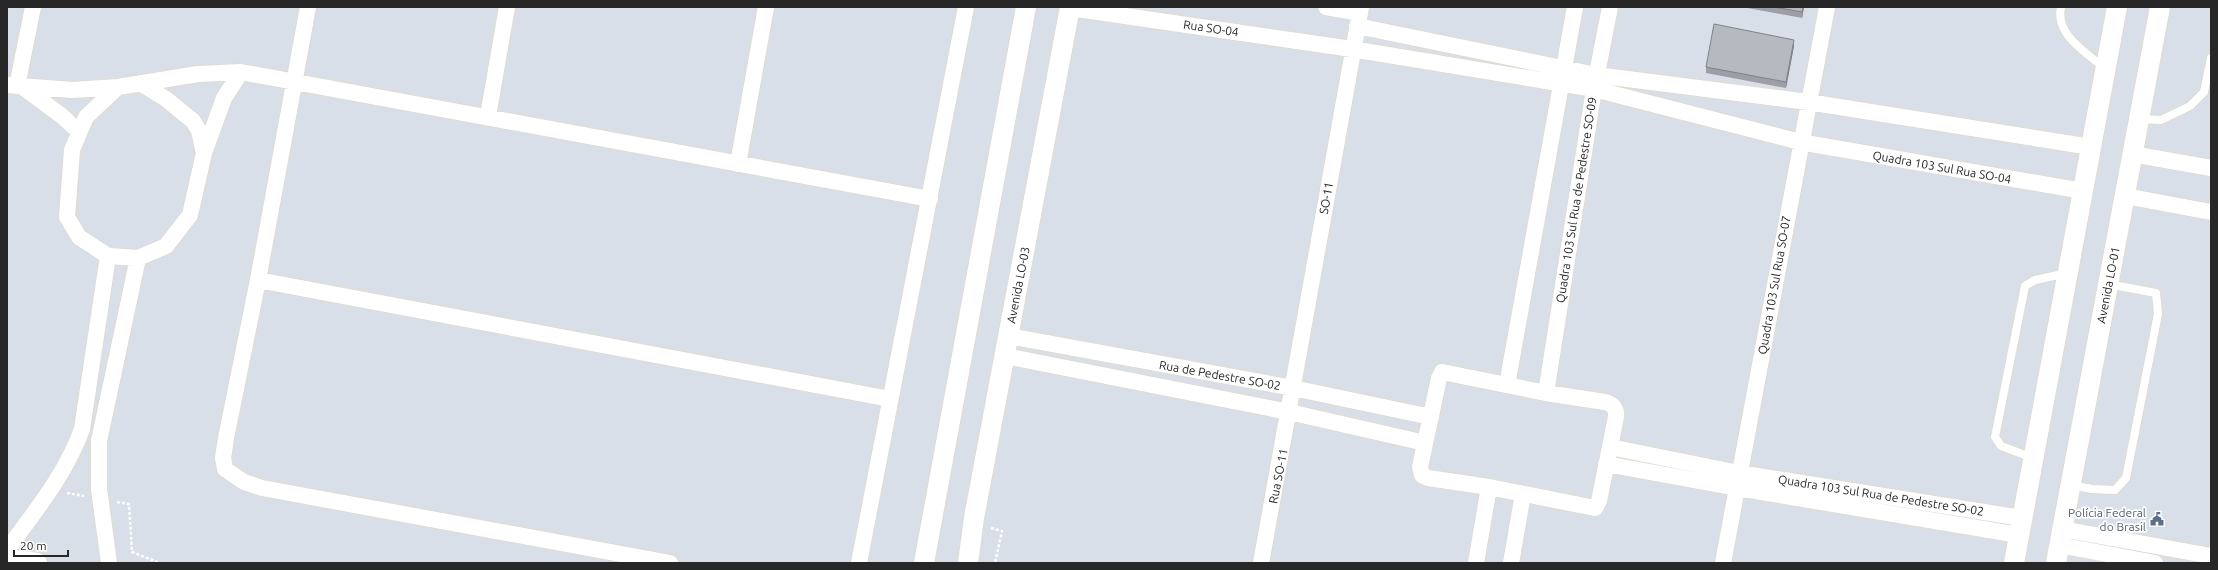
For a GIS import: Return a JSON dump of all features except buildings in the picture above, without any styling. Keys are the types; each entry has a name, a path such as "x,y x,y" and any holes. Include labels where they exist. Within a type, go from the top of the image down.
{"street":[{"path":"16,86 33,7"},
{"path":"308,7 292,82 258,280 223,458 226,469 238,478 262,488 670,563"},
{"path":"488,116 507,7"},
{"path":"738,164 766,7"},
{"path":"859,563 966,7"},
{"path":"924,563 1026,7"},
{"name":"Rua SO-04","path":"1070,7 1352,49 1563,77"},
{"name":"Avenida LO-03","path":"968,563 974,518 1070,7"},
{"path":"1326,7 1359,15 1563,77 1595,82 1808,102 2091,147"},
{"path":"1507,385 1575,7"},
{"name":"Quadra 103 Sul Rua de Pedestre SO-09","path":"1546,393 1595,82 1610,7"},
{"name":"Quadra 103 Sul Rua SO-07","path":"1723,563 1800,142 1827,7"},
{"path":"2014,563 2117,7"},
{"name":"Avenida LO-01","path":"2059,546 2160,7"},
{"name":"SO-11","path":"1294,388 1359,15"},
{"path":"16,86 72,90 118,87 198,74 241,72 488,116 930,199"},
{"path":"118,87 86,117 79,132 72,150 66,217 79,237 108,256 138,258 166,246 190,215 204,153 224,98 241,72"},
{"name":"Quadra 103 Sul Rua SO-04","path":"1595,82 1800,142 2083,191"},
{"path":"140,83 166,99 193,121 199,131 204,153"},
{"path":"16,86 62,116 79,132"},
{"path":"2132,154 2211,168"},
{"path":"2125,196 2211,212"},
{"path":"7,550 60,477 73,454 82,429 108,256"},
{"path":"109,563 99,489 99,441 138,258"},
{"path":"258,280 890,400"},
{"name":"Rua de Pedestre SO-02","path":"1008,336 1294,388 1431,417"},
{"name":"Rua de Pedestre SO-02","path":"1005,356 1290,412 1425,442"},
{"path":"1442,372 1449,372 1546,393 1605,402 1612,406 1616,414 1599,501 1595,508 1489,487 1428,478 1422,475 1420,467 1442,372"},
{"name":"Rua SO-11","path":"1261,563 1294,388"},
{"path":"1610,446 1739,473"},
{"path":"1606,464 1737,488"},
{"name":"Quadra 103 Sul Rua de Pedestre SO-02","path":"1739,473 2020,526"},
{"path":"1476,563 1489,487"},
{"name":"Quadra 103 Sul Rua de Pedestre SO-02","path":"1737,488 2020,526"},
{"path":"1511,563 1523,494"},
{"path":"2059,546 2211,556"},
{"path":"2059,546 2155,563"},
{"path":"7,559 37,563"}],"lane":[{"path":"2061,7 2060,15 2065,34 2106,69"},
{"path":"2139,119 2161,120 2190,106 2204,92 2211,58"},
{"path":"2033,458 2000,446 1995,437 2026,286 2035,280 2068,273"},
{"path":"2070,485 2092,489 2115,490 2126,478 2158,314 2156,293 2108,284"}],"place":[{"name":"Polícia Federal do Brasil","path":"2157,519"}]}
